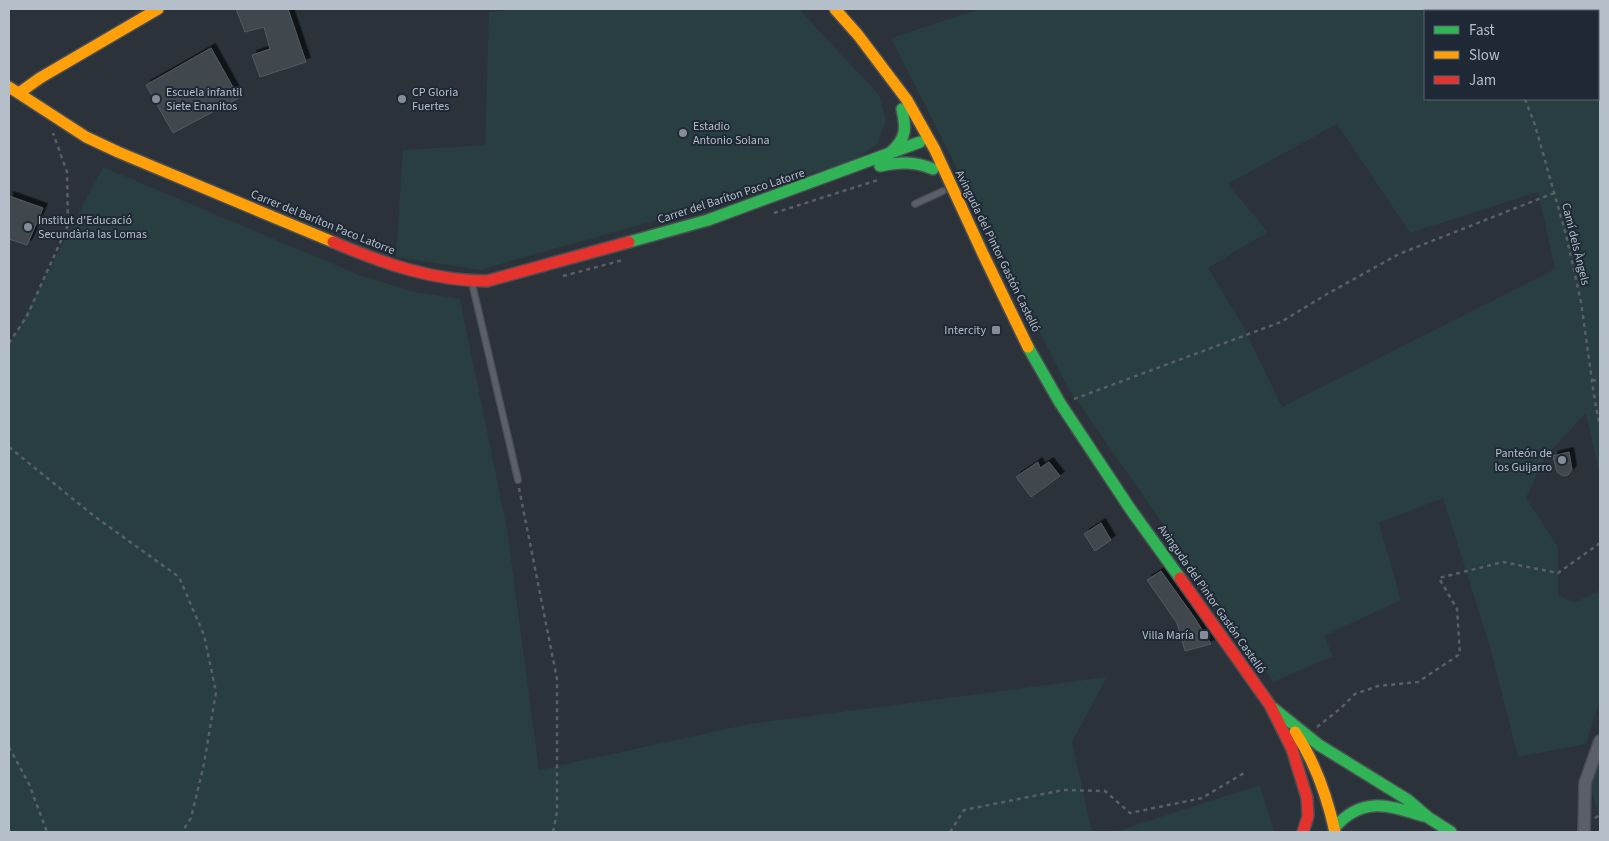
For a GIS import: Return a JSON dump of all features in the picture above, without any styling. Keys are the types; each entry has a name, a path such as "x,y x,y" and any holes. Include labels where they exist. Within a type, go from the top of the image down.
{"main road":[{"path":"12,89 33,82 158,9"},
{"path":"824,9 875,70 902,109 920,142 926,144 938,169"},
{"name":"Avinguda del Pintor Gastón Castelló","path":"835,9 897,85 935,150 943,191 974,260 1028,368 1071,432 1131,510"},
{"name":"Carrer del Baríton Paco Latorre","path":"12,89 86,137 378,261 422,273 472,281 495,279 706,221 817,182 920,142"},
{"path":"885,156 896,148 903,138 906,126 902,109"},
{"name":"Carrer del Baríton Paco Latorre","path":"817,182 901,161 919,163 938,169"},
{"name":"Avinguda del Pintor Gastón Castelló","path":"938,169 1011,314 1060,403 1131,510 1270,705 1292,749 1302,778 1307,798 1308,816 1303,832"},
{"name":"Avinguda del Pintor Gastón Castelló","path":"1270,705 1320,745 1408,800 1449,832"},
{"name":"Avinguda del Pintor Gastón Castelló","path":"1281,714 1306,749 1320,777 1335,830"},
{"name":"Avinguda del Pintor Gastón Castelló","path":"1335,830 1340,819 1349,812 1370,806 1385,806 1429,818"}],"street":[{"path":"1584,832 1584,783 1600,741"}],"lane":[{"path":"915,204 943,191"},
{"path":"472,281 518,480"}],"path":[{"name":"Camí dels Àngels","path":"1525,100 1535,125 1566,235 1581,302 1600,427"},
{"path":"9,343 26,316 68,225 67,172 51,127"},
{"path":"1060,403 1282,322 1327,294 1399,254 1554,193"},
{"path":"1592,380 1600,381"},
{"path":"9,447 94,516 179,578 204,635 216,692 204,764 191,818 182,832"},
{"path":"518,480 557,679 557,812 553,832"},
{"path":"1306,735 1341,708 1355,694 1378,686 1418,682 1460,654 1457,609 1439,578 1503,562 1558,573 1600,543"},
{"path":"9,747 29,784 47,832"},
{"path":"950,832 964,810 1063,790 1105,791 1130,813 1202,798 1244,773"}],"green space":[{"name":"Estadio Antonio Solana","path":"517,9 799,9 879,95 886,121 877,144 857,159 680,214 481,270 396,257 403,150 485,145 489,12"},
{"path":"980,9 1600,9 1600,477 1586,413 1545,457 1526,498 1558,547 1558,595 1574,603 1597,592 1600,588 1600,698 1586,744 1518,757 1491,650 1443,498 1379,523 1401,600 1324,636 1333,656 1273,682 1068,388 891,38","holes":["1337,124 1410,233 1538,192 1555,269 1282,407 1243,326 1208,268 1268,232 1228,184"]},
{"path":"103,167 359,275 414,292 460,299 507,529 539,770 749,724 1107,677 1072,742 1092,832 9,832 9,345"},
{"path":"1600,760 1600,821 1590,785"},
{"path":"1260,785 1274,832 1114,832"}],"building":[{"path":"236,9 288,9 306,62 260,77 252,55 270,49 264,27 245,32"},
{"path":"211,48 239,98 173,133 146,85"},
{"path":"9,196 43,208 27,245 9,239"},
{"name":"Panteón de los Guijarro","path":"1569,452 1572,470 1568,475 1563,476 1557,472 1553,456"},
{"path":"1038,462 1040,468 1049,462 1060,476 1031,497 1016,477"},
{"path":"1101,523 1111,540 1095,551 1084,534"},
{"path":"1161,571 1211,644 1185,651 1177,623 1147,580"}],"traffic: fast":[{"path":"891,152 903,137 904,122 902,109"},
{"path":"629,242 708,220 920,142"},
{"path":"880,166 906,163 933,169"},
{"path":"1028,347 1060,403 1131,510 1180,578"},
{"path":"1273,708 1319,745 1408,800 1429,818 1451,832"},
{"path":"1334,828 1344,818 1365,807 1386,807 1423,816"}],"traffic: slow":[{"path":"19,93 40,78 158,9"},
{"path":"835,9 858,35 907,100 935,150 1028,347"},
{"path":"9,87 86,137 333,242"},
{"path":"1295,732 1320,780 1335,832"}],"traffic: jam":[{"path":"333,242 389,264 427,274 447,278 487,281 629,242"},
{"path":"1180,578 1270,705 1292,749 1307,798 1308,816 1303,832"}],"place":[{"name":"Escuela infantil Siete Enanitos","path":"156,99"},
{"name":"CP Gloria Fuertes","path":"402,99"},
{"name":"Estadio Antonio Solana","path":"683,133"},
{"name":"Institut d'Educació Secundària las Lomas","path":"28,227"},
{"name":"Intercity","path":"996,330"},
{"name":"Panteón de los Guijarro","path":"1562,460"},
{"name":"Villa María","path":"1204,635"}]}
